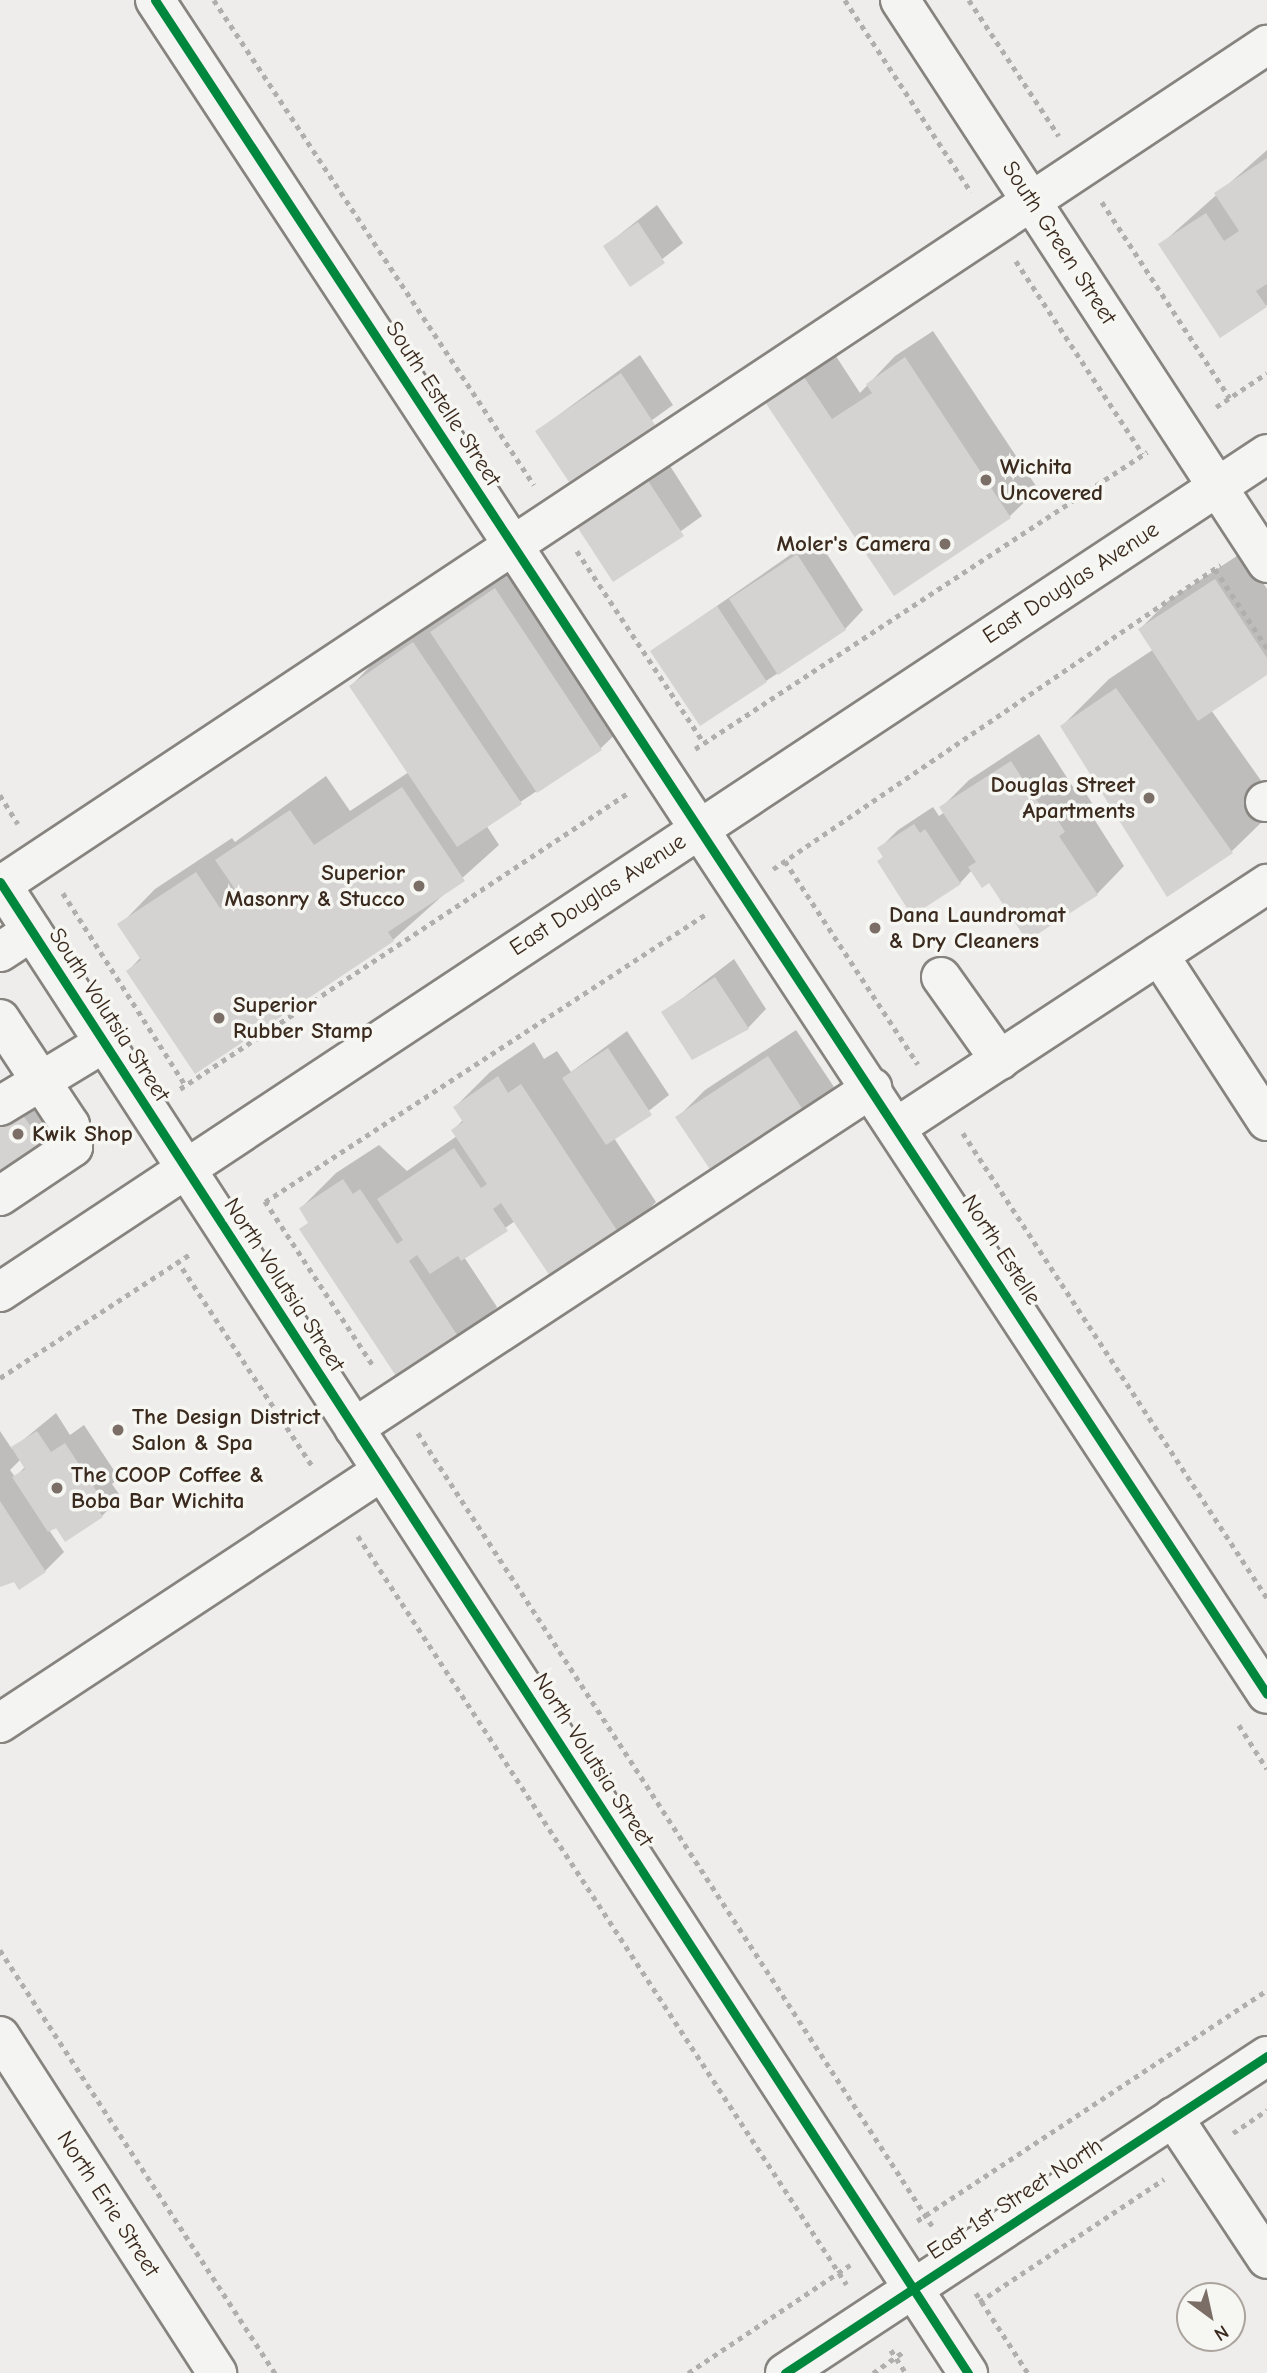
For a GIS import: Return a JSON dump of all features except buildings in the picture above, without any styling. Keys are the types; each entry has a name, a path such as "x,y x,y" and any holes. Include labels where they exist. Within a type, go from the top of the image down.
{"street":[{"name":"South Estelle Street","path":"155,0 702,827"},
{"name":"South Green Street","path":"900,0 1217,486 1250,560"},
{"path":"1,884 1267,45"},
{"name":"East Douglas Avenue","path":"0,1292 1267,454"},
{"name":"North Estelle","path":"702,827 1267,1694"},
{"name":"South Volutsia Street","path":"1,884 185,1169"},
{"path":"897,1127 1267,884"},
{"path":"0,952 32,932"},
{"path":"1159,955 1267,1121"},
{"path":"941,977 1000,1060"},
{"path":"0,1019 70,1125 73,1147 5,1186"},
{"path":"0,1106 104,1043"},
{"path":"354,1428 872,1088"},
{"name":"North Volutsia Street","path":"185,1169 968,2373"},
{"path":"0,1723 382,1471"},
{"name":"North Erie Street","path":"0,2036 217,2373"},
{"name":"East 1st Street North","path":"785,2373 1267,2056"},
{"path":"1173,2117 1267,2259"}],"path":[{"path":"214,0 704,743"},
{"path":"1216,407 1267,373"},
{"path":"690,753 1153,448"},
{"path":"770,871 1215,569 1250,560"},
{"path":"1215,569 1267,648"},
{"path":"178,1091 636,788"},
{"path":"0,795 186,1086"},
{"path":"785,861 1267,1598"},
{"path":"257,1208 715,908"},
{"path":"265,1201 1028,2373"},
{"path":"0,1378 177,1260 199,1250"},
{"path":"177,1260 906,2373"},
{"path":"0,1950 275,2373"},
{"path":"908,2228 1267,1990"},
{"path":"873,2373 1267,2110"},
{"path":"688,2373 861,2258"}],"cycle path":[{"path":"155,0 1267,1694"},
{"path":"0,882 968,2373"},
{"path":"785,2373 1267,2056"}],"place":[{"name":"Wichita Uncovered","path":"986,480"},
{"name":"Moler's Camera","path":"945,544"},
{"name":"Douglas Street Apartments","path":"1149,798"},
{"name":"Superior Masonry & Stucco","path":"419,886"},
{"name":"Dana Laundromat & Dry Cleaners","path":"875,928"},
{"name":"Superior Rubber Stamp","path":"219,1018"},
{"name":"Kwik Shop","path":"18,1134"},
{"name":"The Design District Salon & Spa","path":"118,1430"},
{"name":"The COOP Coffee & Boba Bar Wichita","path":"57,1488"}]}
